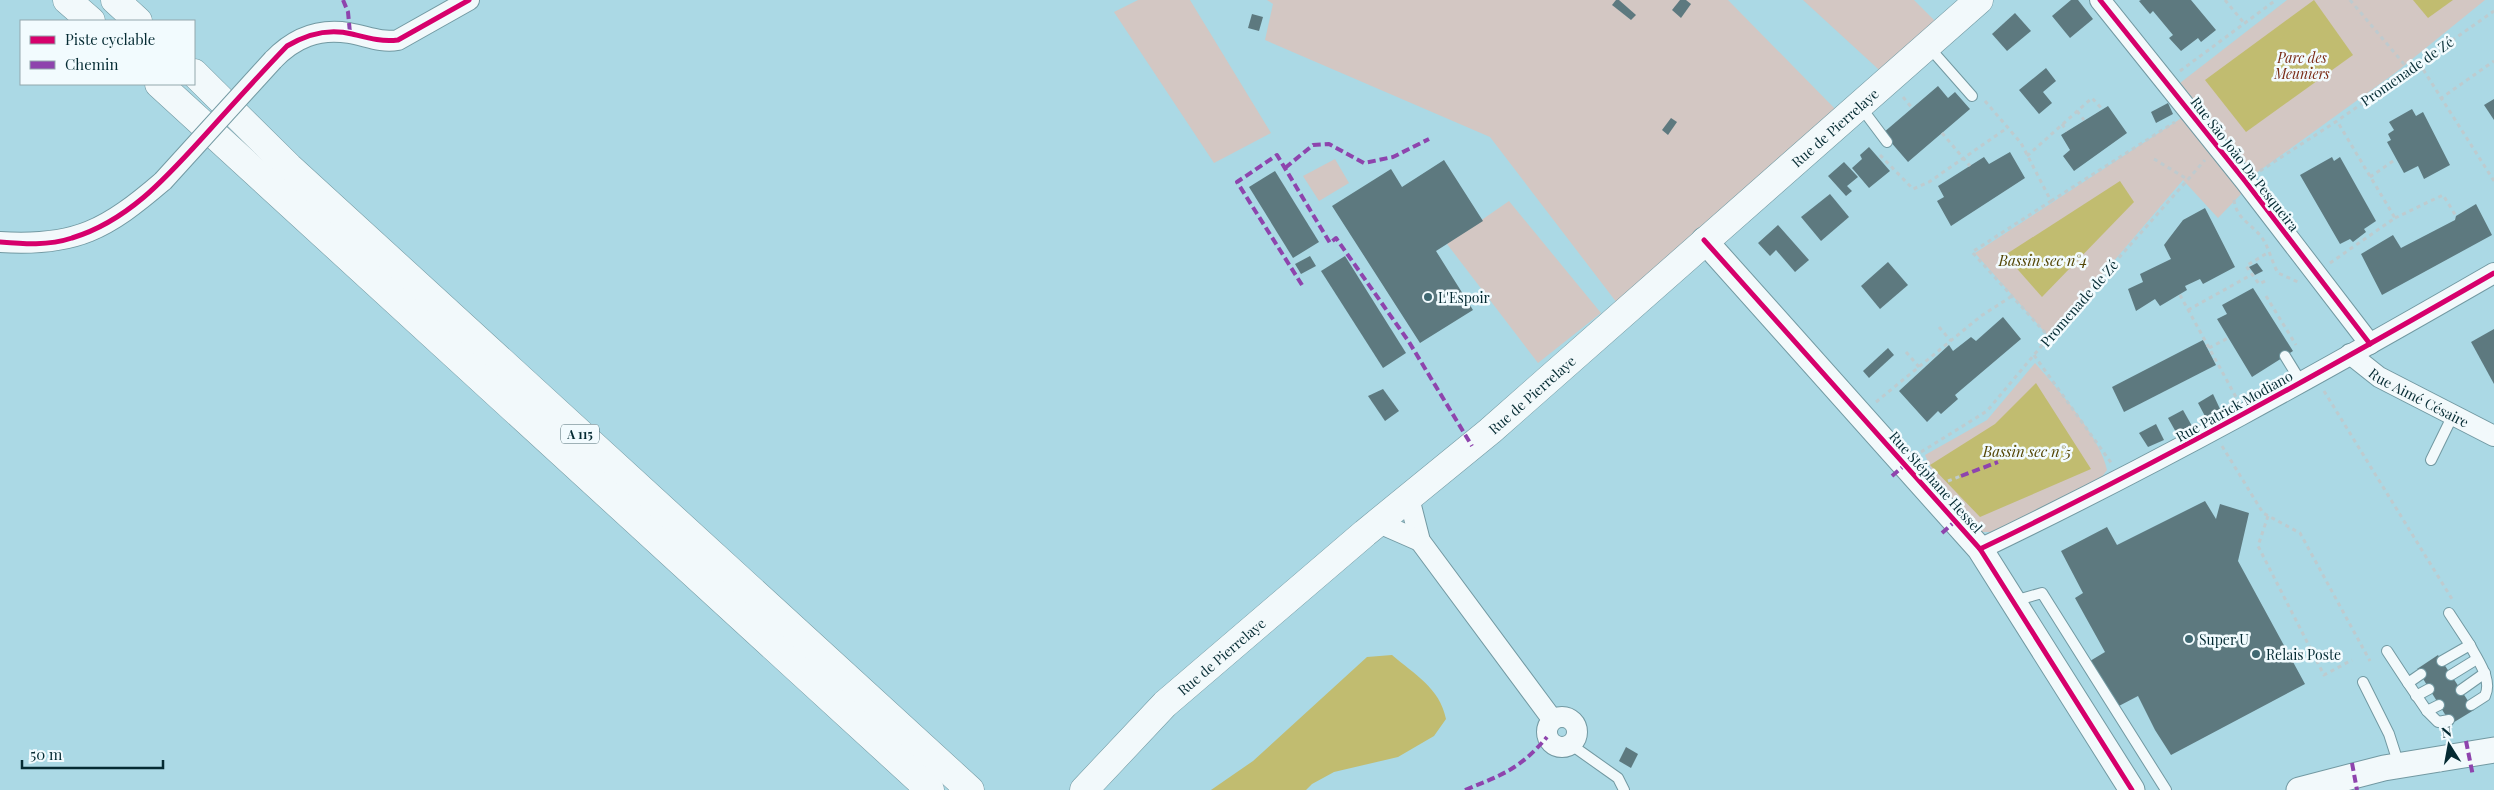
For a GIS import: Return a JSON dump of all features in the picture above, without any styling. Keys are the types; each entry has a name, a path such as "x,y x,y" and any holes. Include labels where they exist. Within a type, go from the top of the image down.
{"main road":[{"path":"67,0 90,20"},
{"path":"115,0 137,20"},
{"name":"Rue de Pierrelaye","path":"1084,790 1165,704 1378,523 1490,431 1704,240 1979,0"},
{"name":"A 115","path":"195,74 289,167 970,790"},
{"name":"A 115","path":"160,85 930,790"}],"street":[{"path":"0,242 33,244 71,238 93,230 129,210 163,181 273,60 287,46 301,37 318,33 350,33 385,42 398,40 469,0"},
{"name":"Rue São João Da Pesqueira","path":"2101,0 2190,112 2240,188 2309,278 2370,344"},
{"name":"Rue Stéphane Hessel","path":"1704,240 1980,549 2132,790"},
{"name":"Rue Patrick Modiano","path":"1980,549 2124,479 2370,344 2494,272"},
{"name":"Rue Aimé Césaire","path":"2350,354 2379,377 2494,436"},
{"path":"1409,498 1420,541 1552,719 1546,730 1547,737 1552,744 1560,747 1570,744"},
{"path":"1378,523 1420,541"},
{"path":"2299,790 2398,765 2494,750"}],"lane":[{"path":"1927,45 1972,96"},
{"path":"1859,105 1887,142"},
{"path":"2285,356 2307,378"},
{"path":"2431,460 2453,415"},
{"path":"2013,602 2042,593 2166,790"},
{"path":"2449,613 2470,645 2485,674 2487,692 2485,696 2471,705"},
{"path":"2442,661 2470,645"},
{"path":"2387,652 2427,711 2438,722 2449,720"},
{"path":"2451,675 2477,659"},
{"path":"2408,683 2421,674"},
{"path":"2461,690 2485,674"},
{"path":"2363,682 2390,734 2398,765"},
{"path":"2416,696 2430,689"},
{"path":"2427,711 2439,705"},
{"path":"1570,744 1618,778 1624,790"}],"path":[{"path":"2225,0 2244,24"},
{"path":"2166,82 2276,0"},
{"path":"2350,0 2409,70"},
{"path":"2440,99 2494,61"},
{"path":"2419,63 2440,99 2494,181"},
{"path":"1972,96 1981,94 2021,143 2052,201"},
{"path":"2027,156 2092,98 2102,109"},
{"path":"2077,111 2084,120"},
{"path":"2049,336 1972,252 2190,112"},
{"path":"2337,121 2395,218"},
{"path":"2062,124 2067,130"},
{"path":"1879,154 1914,189 1929,182 2007,128"},
{"path":"1942,133 1970,166"},
{"path":"2154,159 2187,179"},
{"path":"2370,176 2396,159"},
{"path":"2240,188 2235,207 2240,217 2260,235 2278,273 2309,278 2395,218 2443,195 2456,216"},
{"path":"2265,280 2259,284 2246,266 2269,252"},
{"path":"2188,310 2252,275"},
{"path":"2180,295 2239,403 2232,408 2237,417"},
{"path":"1860,415 1981,316 2012,296"},
{"path":"2266,296 2307,378 2453,600"},
{"path":"1939,327 1952,341"},
{"path":"2210,348 2228,338"},
{"path":"1906,352 1920,367"},
{"path":"2034,355 2124,479"},
{"path":"2219,440 2263,513 2300,533 2370,662"},
{"path":"1942,483 1961,476"},
{"path":"2268,516 2258,546 2324,674 2352,660"}],"green space":[{"path":"1138,0 1190,0 1271,133 1214,163 1114,12"},
{"path":"1267,0 1728,0 1844,118 1617,303 1490,137 1265,40 1273,4"},
{"path":"1803,0 1914,0 1942,28 1889,79"},
{"name":"Parc des Meuniers","path":"2287,0 2485,0 2395,73 2255,174 2180,83"},
{"path":"2183,117 2246,189 2218,218 2183,180 2049,337 1975,253"},
{"path":"1335,159 1349,183 1319,201 1303,176"},
{"path":"1509,201 1601,313 1538,363 1447,244"},
{"name":"Bassin sec n°5","path":"2035,363 2077,414 2096,443 2107,470 2098,482 1993,532 1977,532 1946,504 1925,455 1987,420"}],"water":[{"path":"2314,0 2353,55 2246,132 2205,80"},
{"path":"2413,0 2453,0 2428,18"},
{"name":"Bassin sec n°4","path":"2120,181 2134,202 2042,297 2005,255"},
{"name":"Bassin sec n°5","path":"2036,383 2091,469 1980,517 1930,465 1995,424"},
{"path":"1392,655 1425,682 1443,708 1446,719 1434,736 1398,757 1334,772 1312,784 1306,790 1211,790 1253,761 1367,657"}],"building":[{"path":"1616,0 1619,0 1636,15 1631,20 1612,5"},
{"path":"1680,0 1686,0 1691,4 1681,18 1672,10"},
{"path":"2071,0 2078,0 2093,19 2070,38 2052,16"},
{"path":"2191,0 2216,30 2201,42 2198,38 2181,51 2169,38 2173,35 2153,11 2150,14 2139,1"},
{"path":"2015,13 2031,31 2007,51 1992,34"},
{"path":"1252,14 1263,17 1259,31 1248,28"},
{"path":"2046,68 2056,81 2043,92 2052,103 2039,114 2019,90"},
{"path":"1938,86 1948,98 1955,92 1970,109 1908,162 1883,133"},
{"path":"2494,99 2494,120 2484,105"},
{"path":"2168,103 2173,114 2156,123 2151,112"},
{"path":"2108,106 2127,133 2074,171 2063,156 2070,150 2061,135"},
{"path":"2412,109 2416,116 2423,112 2450,165 2424,179 2418,166 2404,173 2387,142 2391,140 2388,134 2394,130 2389,122"},
{"path":"1671,118 1677,122 1668,135 1662,130"},
{"path":"1869,147 1890,171 1869,188 1852,168 1862,159 1860,155"},
{"path":"2010,152 2025,178 1951,226 1937,201 1944,197 1938,186 1984,157 1989,164"},
{"path":"2332,157 2334,161 2340,157 2376,221 2364,229 2366,232 2353,242 2350,239 2340,244 2300,175"},
{"path":"1444,160 1483,221 1436,251 1473,310 1420,343 1332,206 1391,169 1402,187"},
{"path":"1844,162 1858,177 1847,186 1852,191 1846,196 1828,176"},
{"path":"1275,171 1319,242 1293,258 1249,187"},
{"path":"1830,194 1849,217 1821,241 1801,217"},
{"path":"2476,204 2492,235 2382,295 2361,254 2393,235 2401,248 2455,220 2456,216"},
{"path":"2205,208 2235,267 2203,284 2200,279 2185,286 2187,290 2160,306 2155,299 2136,311 2128,289 2143,282 2140,274 2171,259 2164,245 2183,220"},
{"path":"1778,225 1809,260 1795,272 1776,250 1770,256 1758,243"},
{"path":"1310,256 1316,266 1301,274 1295,264"},
{"path":"1345,256 1406,353 1383,368 1321,271"},
{"path":"1888,262 1908,285 1880,309 1861,286"},
{"path":"2257,263 2263,271 2255,275 2249,267"},
{"path":"2253,288 2293,351 2252,377 2217,319 2227,314 2222,305"},
{"path":"2003,317 2021,339 1955,395 1958,399 1941,414 1938,411 1927,422 1899,391 1949,345 1953,351 1971,337 1976,341"},
{"path":"2494,329 2494,384 2471,342"},
{"path":"2203,340 2216,365 2124,412 2112,387"},
{"path":"1888,348 1894,355 1869,378 1863,371"},
{"path":"1383,389 1399,411 1385,421 1368,396"},
{"path":"2213,394 2221,411 2206,418 2198,403"},
{"path":"2183,410 2192,426 2177,434 2168,418"},
{"path":"2156,424 2164,440 2148,447 2139,433"},
{"name":"Super U","path":"2205,501 2216,519 2220,504 2249,513 2238,561 2305,684 2171,755 2155,730 2138,696 2117,707 2090,661 2105,652 2075,598 2083,593 2061,551 2107,527 2117,545"},
{"path":"2438,655 2474,710 2451,724 2417,669"},
{"path":"1626,747 1638,754 1631,768 1619,761"}],"marked path":[{"path":"343,0 348,12 350,33"},
{"path":"1285,168 1313,145 1329,144 1364,163 1393,157 1429,139"},
{"path":"1302,285 1237,182 1277,155 1330,243 1336,238 1409,342 1472,446"},
{"path":"1892,476 1912,459"},
{"path":"1961,476 1998,462"},
{"path":"1942,533 1962,515"},
{"path":"1465,790 1510,770 1528,757 1547,737"},
{"path":"2466,741 2473,776"},
{"path":"2352,763 2357,790"}],"cycle path":[{"path":"0,242 36,244 63,241 111,221 161,182 287,46 310,35 327,32 343,32 380,40 398,40 469,0"},
{"path":"2100,0 2245,181 2370,344"},
{"path":"1704,240 1980,549 2132,790"},
{"path":"1980,549 2111,484 2240,416 2494,273"}],"place":[{"name":"L'Espoir","path":"1428,297"},
{"name":"Super U","path":"2189,639"},
{"name":"Relais Poste","path":"2256,654"}]}
